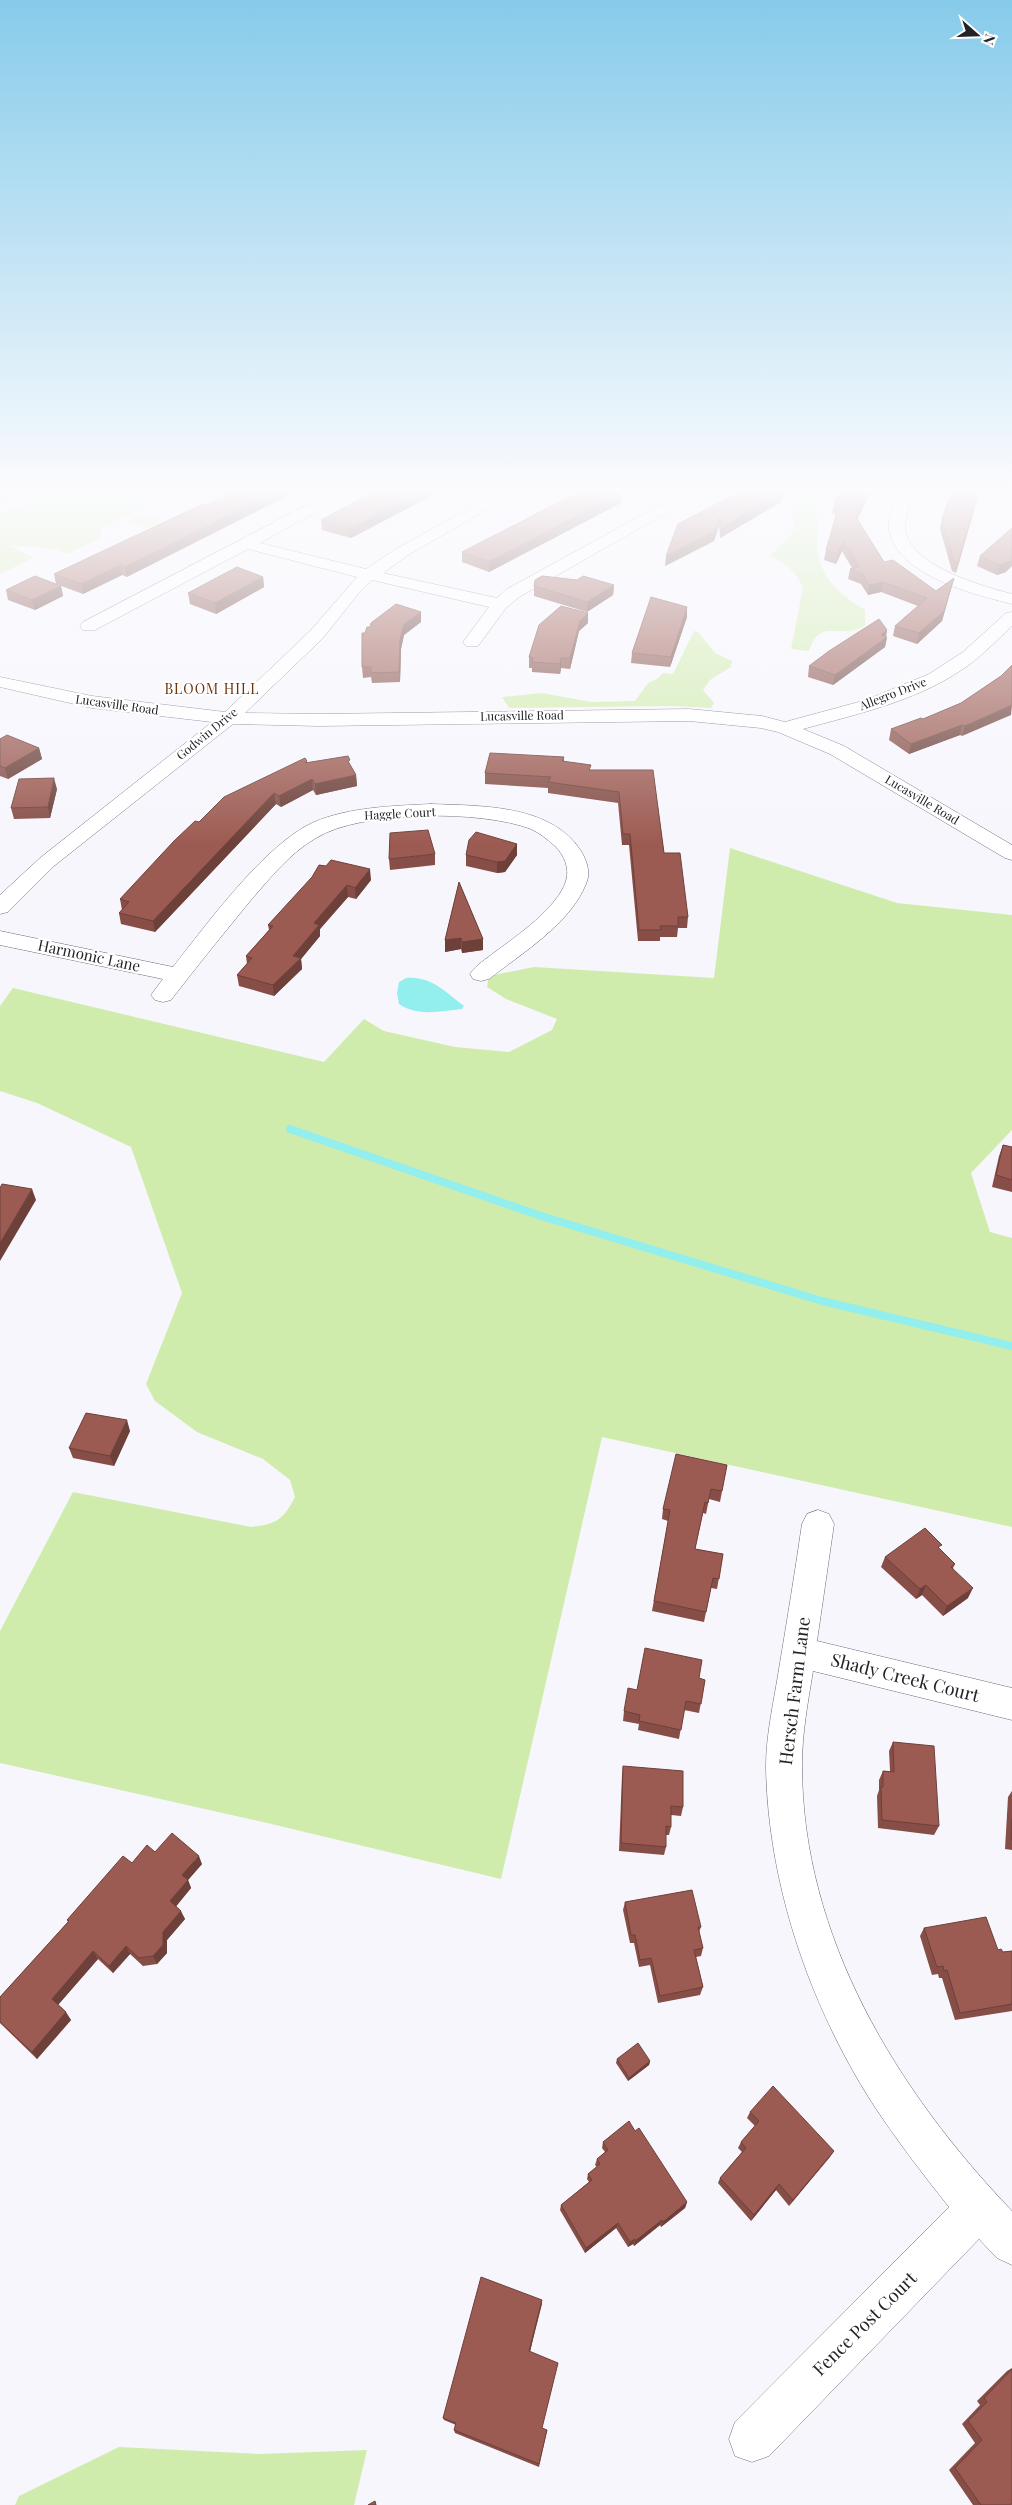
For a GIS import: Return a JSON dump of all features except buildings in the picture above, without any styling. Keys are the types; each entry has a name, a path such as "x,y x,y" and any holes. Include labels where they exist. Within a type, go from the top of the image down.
{"street":[{"path":"89,626 120,610"},
{"name":"Godwin Drive","path":"0,907 47,862 229,718 317,634 336,610"},
{"path":"472,642 496,610"},
{"name":"Allegro Drive","path":"785,728 857,708 929,680 953,668 1012,617"},
{"path":"283,666 272,687 273,700 288,713 319,720"},
{"name":"Lucasville Road","path":"0,682 92,702 229,718 319,720 689,715 750,720 785,728 837,750 1012,854"},
{"path":"857,708 844,718 840,724 840,730 850,746 879,774"},
{"name":"Haggle Court","path":"163,995 212,932 281,854 300,839 323,826 384,813 480,811 510,816 538,825 555,835 569,849 576,860 578,873 576,883 571,892 531,935 480,974"},
{"name":"Harmonic Lane","path":"0,938 178,975"},
{"name":"Hersch Farm Lane","path":"818,1524 787,1729 784,1765 786,1805 796,1874 815,1946 847,2019 888,2092 930,2150 978,2209 1012,2243"},
{"name":"Shady Creek Court","path":"799,1652 1012,1704"},
{"name":"Fence Post Court","path":"752,2439 978,2209"}],"green space":[{"path":"799,610 865,610 865,626 850,631 821,633 816,637 809,651 791,649"},
{"path":"694,631 698,632 715,653 732,661 731,667 710,680 703,690 714,703 711,708 674,706 509,708 502,697 542,693 592,702 635,701 648,683 657,679 663,673 673,674"},
{"path":"730,848 897,903 1012,915 1012,1130 971,1173 990,1232 1012,1238 1012,1527 602,1437 501,1879 263,1822 0,1763 0,1631 73,1492 251,1527 278,1520 287,1511 295,1497 290,1480 263,1459 197,1432 155,1401 146,1384 182,1293 131,1147 37,1103 0,1091 0,1006 13,988 324,1062 364,1019 384,1031 455,1047 509,1052 552,1030 557,1019 506,999 487,987 489,976 534,967 714,978"},
{"path":"119,2447 259,2454 367,2450 354,2505 15,2505 19,2496"}],"water":[{"path":"406,978 431,982 464,1006 462,1009 438,1012 414,1011 406,1008 399,1004 397,993 399,982"}],"waterway":[{"path":"290,1129 541,1216 822,1301 1012,1346"}],"district":[{"name":"BLOOM HILL","path":"212,689"}]}
